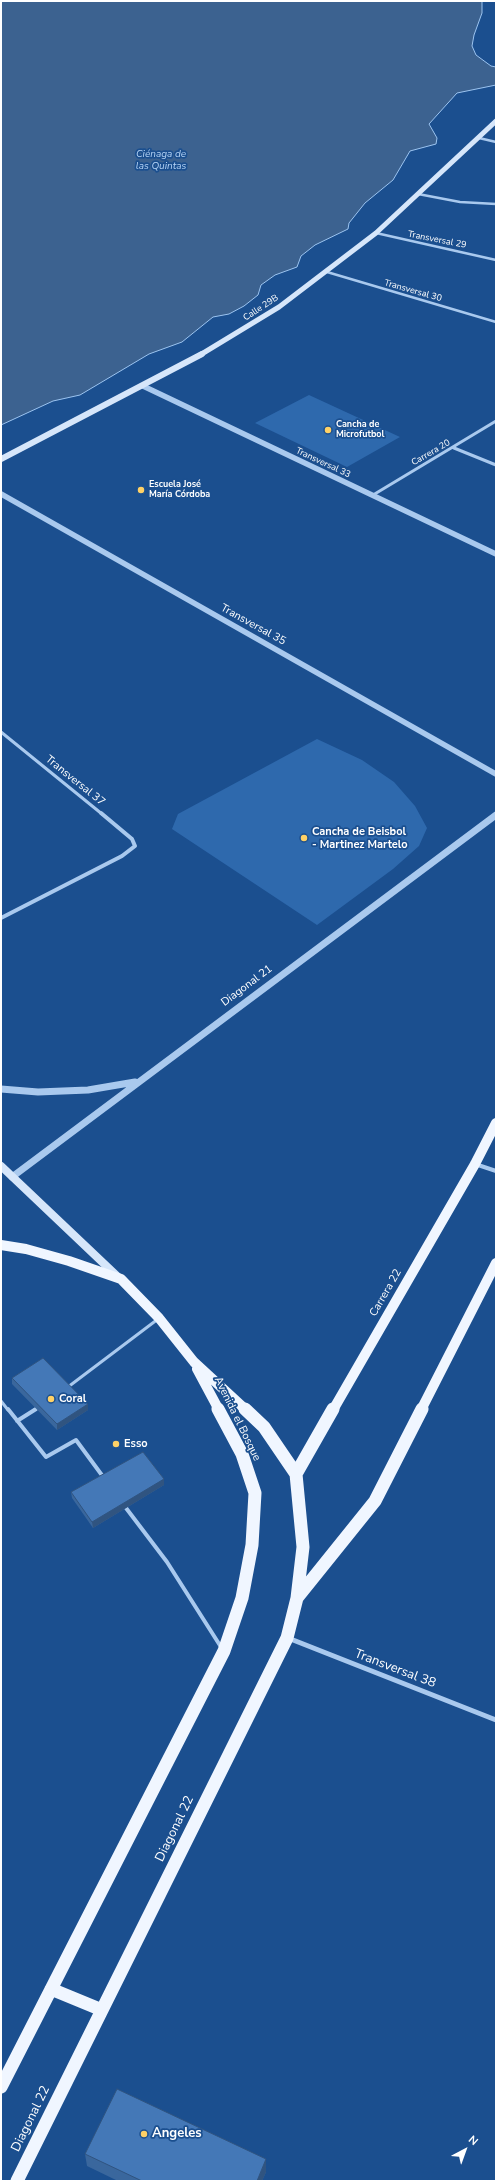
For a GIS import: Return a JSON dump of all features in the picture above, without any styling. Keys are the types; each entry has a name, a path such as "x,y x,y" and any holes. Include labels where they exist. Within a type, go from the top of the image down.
{"main road":[{"name":"Calle 29B","path":"1,459 143,386 250,326 327,272 376,233 496,121"},
{"name":"Carrera 22","path":"296,1474 475,1164 496,1123"},
{"name":"Avenida el Bosque","path":"1,1166 121,1279 159,1318 194,1362 264,1427 296,1474"},
{"path":"1,1245 26,1249 69,1261 121,1279"},
{"path":"297,1598 375,1502 496,1263"},
{"name":"Avenida el Bosque","path":"194,1362 242,1454 255,1492 252,1544 244,1589 224,1651"},
{"name":"Diagonal 22","path":"17,2181 287,1638 297,1598 303,1547 296,1474"},
{"path":"1,2087 224,1651"},
{"path":"51,1990 102,2010"}],"street":[{"path":"479,138 496,142"},
{"path":"418,194 460,202 496,204"},
{"name":"Transversal 29","path":"376,233 496,260"},
{"name":"Transversal 30","path":"327,272 496,322"},
{"name":"Transversal 33","path":"143,386 496,554"},
{"name":"Carrera 20","path":"373,495 454,448 496,421"},
{"path":"454,448 496,465"},
{"name":"Transversal 35","path":"1,494 496,774"},
{"name":"Transversal 37","path":"1,732 132,839 135,846 122,856 1,918"},
{"name":"Diagonal 21","path":"12,1177 137,1082 496,815"},
{"path":"1,1089 38,1092 88,1090 137,1082"},
{"path":"475,1164 496,1170"},
{"name":"Transversal 38","path":"287,1638 496,1720"}],"lane":[{"path":"67,1388 159,1318"},
{"path":"1,1401 46,1457 76,1440 105,1479"},
{"path":"17,1421 36,1409"},
{"path":"126,1508 167,1562 224,1651"}],"shaded area":[{"name":"Cancha de Microfutbol","path":"309,395 400,437 347,467 255,423"},
{"name":"Cancha de Beisbol - Martinez Martelo","path":"317,739 362,760 394,782 415,806 427,828 419,846 393,869 317,925 172,829 178,814"}],"water":[{"name":"Ciénaga de las Quintas","path":"1,1 482,1 482,13 474,35 472,46 476,55 491,66 496,67 496,85 457,93 429,124 437,138 436,144 410,151 393,180 365,203 349,223 348,229 315,245 301,256 297,267 275,275 261,285 258,295 244,306 229,314 213,317 182,342 149,354 80,395 53,401 1,425"}],"building":[{"name":"Coral","path":"43,1358 88,1404 57,1424 12,1378"},
{"path":"143,1452 164,1479 92,1522 71,1492"},
{"name":"Angeles","path":"117,2089 266,2159 257,2181 142,2181 85,2154"}],"place":[{"name":"Cancha de Microfutbol","path":"328,430"},
{"name":"Escuela José María Córdoba","path":"141,490"},
{"name":"Cancha de Beisbol - Martinez Martelo","path":"304,838"},
{"name":"Coral","path":"51,1399"},
{"name":"Esso","path":"116,1444"},
{"name":"Angeles","path":"144,2134"}]}
